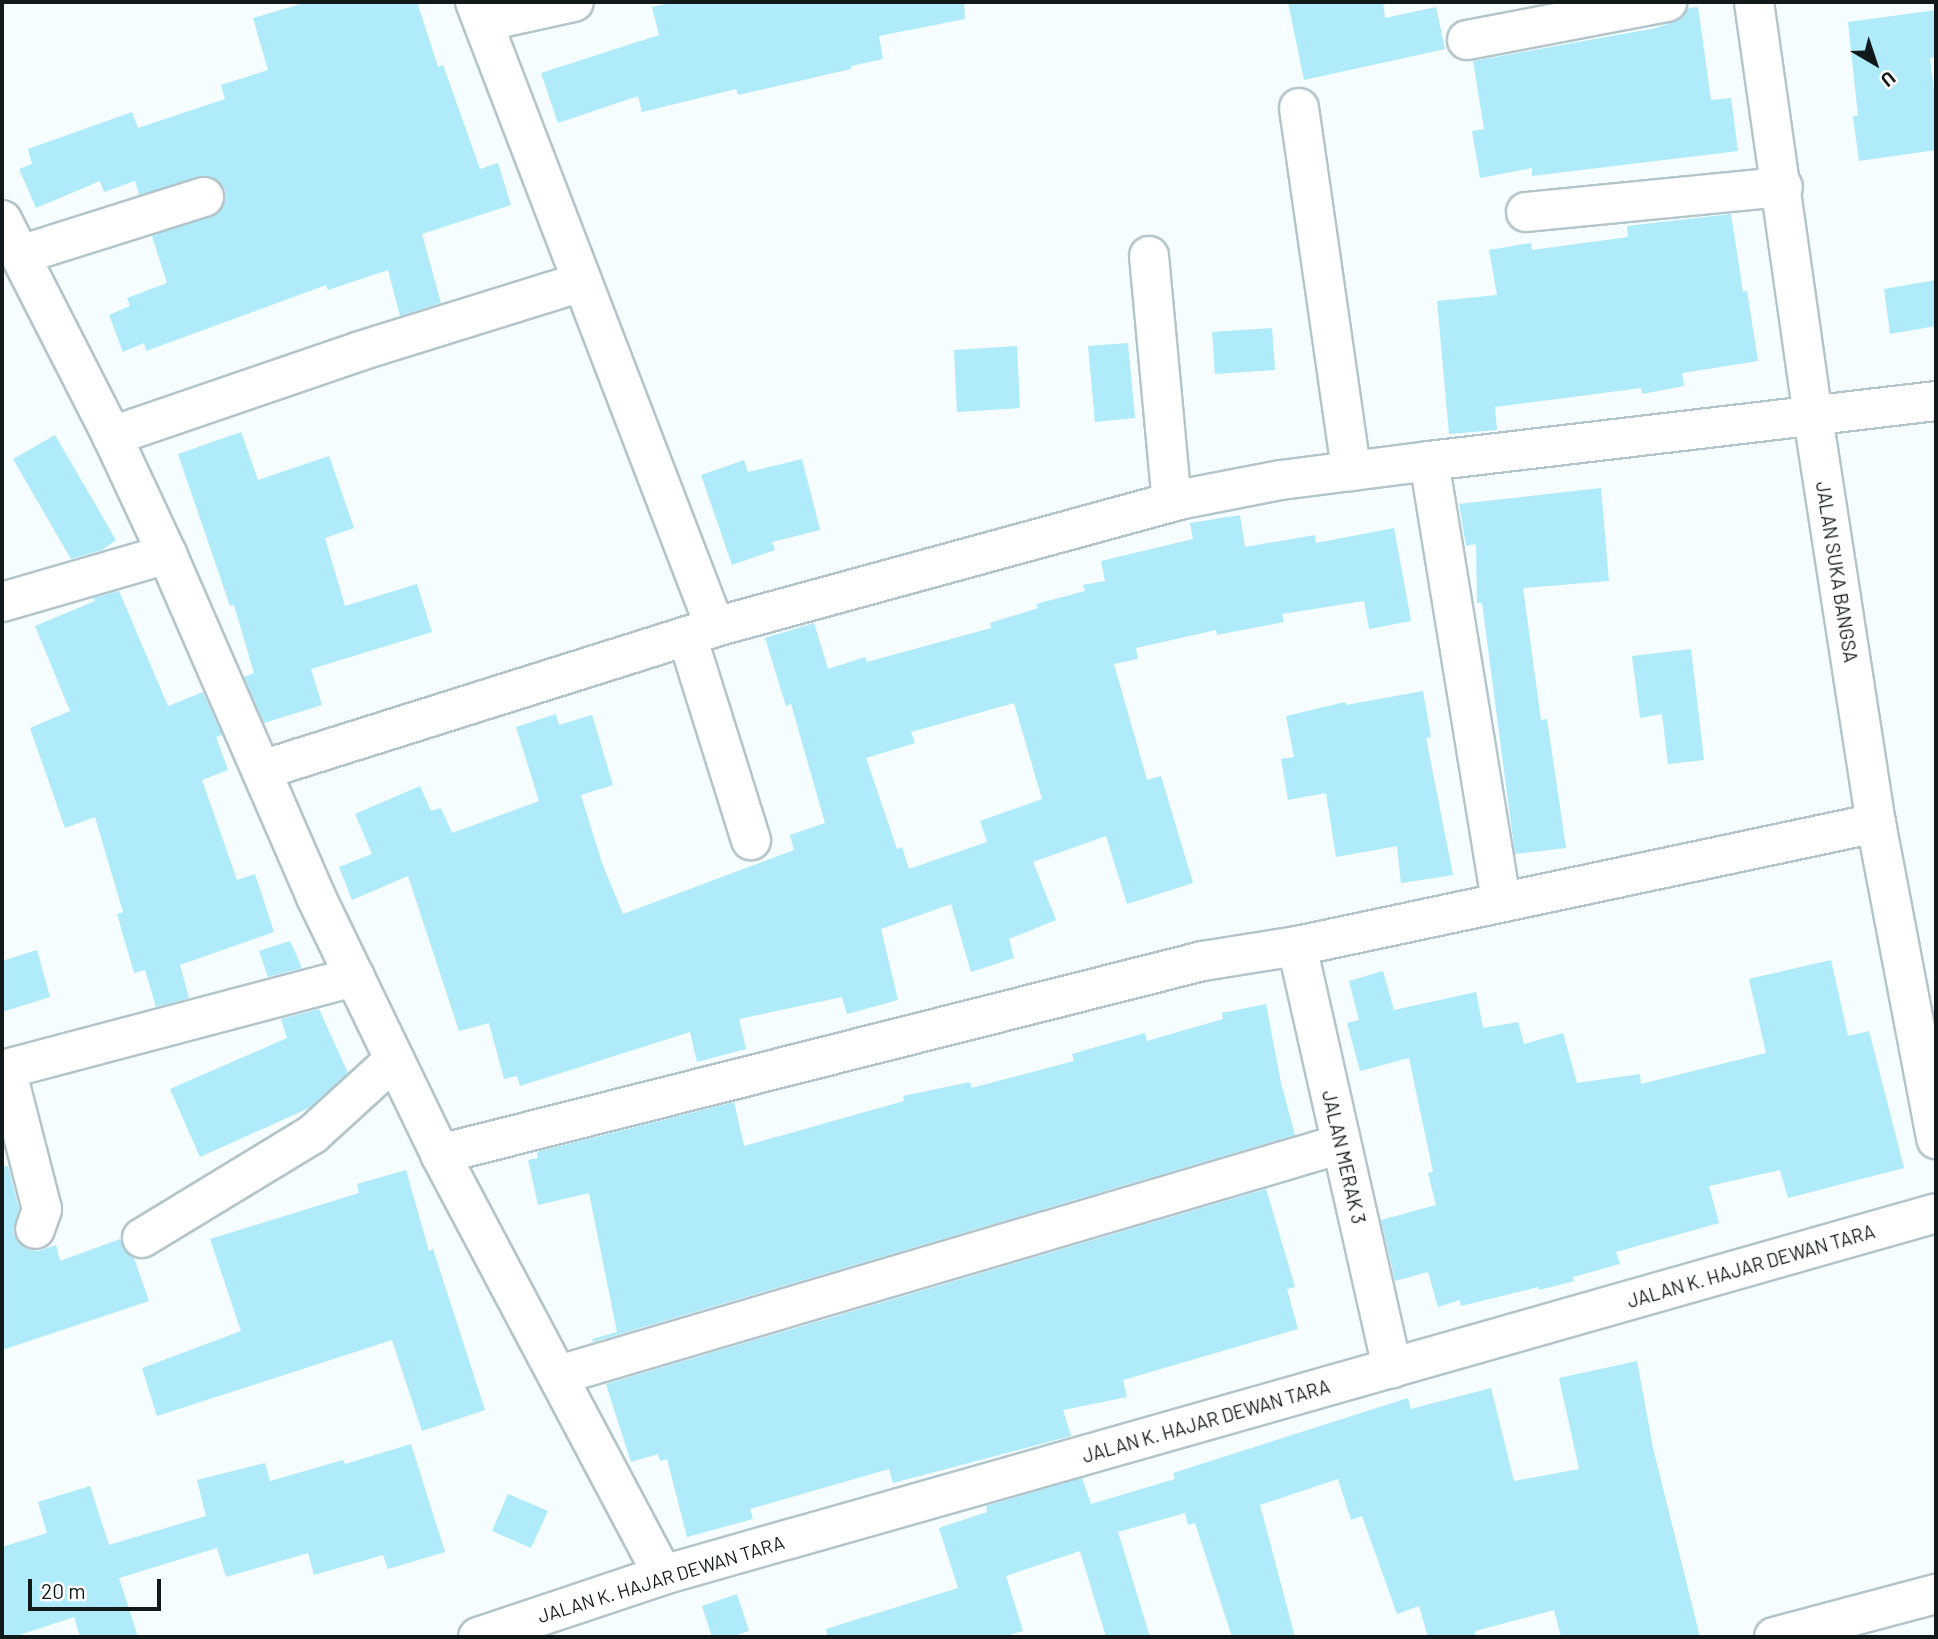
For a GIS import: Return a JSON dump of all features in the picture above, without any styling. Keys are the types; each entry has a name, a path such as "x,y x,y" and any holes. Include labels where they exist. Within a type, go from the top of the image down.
{"street":[{"path":"574,2 479,12 581,282 701,631 751,840"},
{"path":"1467,40 1667,2"},
{"name":"JALAN SUKA BANGSA","path":"1754,2 1783,187 1813,417 1876,823 1936,1139"},
{"path":"1299,108 1351,471"},
{"path":"1526,212 1783,187"},
{"path":"20,256 204,197"},
{"path":"2,220 112,436 167,554 316,897 394,1060 440,1154 663,1575"},
{"path":"1149,256 1172,502"},
{"path":"112,436 360,351 581,282"},
{"path":"262,770 701,631 1172,502 1281,480 1936,401"},
{"path":"1429,461 1501,902"},
{"path":"2,602 167,554"},
{"path":"440,1154 1203,961 1297,946 1876,823"},
{"name":"JALAN MERAK 3","path":"1297,946 1392,1368"},
{"path":"35,1229 42,1209 4,1069 355,977"},
{"path":"142,1238 313,1134 394,1060"},
{"path":"559,1375 1341,1144"},
{"name":"JALAN K. HAJAR DEWAN TARA","path":"478,1637 663,1575 1936,1213"},
{"path":"1774,1637 1936,1594"}],"building":[{"path":"308,2 417,2 438,67 443,65 480,169 498,163 511,205 422,234 441,303 400,316 388,270 328,290 326,285 146,351 144,343 123,352 109,315 130,306 127,298 167,283 152,236 220,212 225,201 225,190 218,180 208,176 139,195 135,181 104,192 100,181 36,208 19,169 32,164 28,149 132,112 138,128 225,99 221,85 268,70 253,18"},
{"path":"675,2 964,2 965,19 879,36 883,59 851,66 851,69 738,95 736,89 642,112 638,96 558,123 541,73 659,35 652,7"},
{"path":"1288,2 1383,2 1385,18 1436,7 1445,49 1304,80"},
{"path":"1698,7 1711,100 1731,98 1738,151 1532,176 1532,168 1480,178 1472,131 1484,129 1473,61 1656,28 1681,19 1688,8"},
{"path":"1936,10 1936,57 1930,58 1936,107 1936,150 1859,161 1853,116 1858,116 1848,22"},
{"path":"1731,214 1743,292 1747,291 1758,361 1682,373 1684,386 1642,394 1641,388 1495,407 1497,430 1449,434 1437,301 1497,295 1489,250 1531,243 1532,250 1628,237 1627,226"},
{"path":"1936,280 1936,326 1890,334 1884,289"},
{"path":"1272,328 1275,370 1215,374 1212,332"},
{"path":"1128,343 1135,418 1095,422 1088,346"},
{"path":"1017,346 1020,408 957,412 954,350"},
{"path":"241,432 258,480 329,456 354,528 325,538 345,606 417,584 432,632 311,669 322,705 264,723 244,677 254,673 234,605 230,606 178,454"},
{"path":"55,435 116,540 102,550 71,559 13,459"},
{"path":"802,459 820,530 772,542 775,550 732,565 701,475 744,460 748,472"},
{"path":"1601,488 1609,581 1523,588 1541,720 1547,719 1566,848 1515,854 1482,603 1477,603 1476,544 1466,546 1459,504"},
{"path":"1240,515 1245,547 1315,535 1316,543 1394,528 1411,621 1369,629 1364,601 1282,614 1284,622 1217,635 1216,630 1136,648 1138,659 1114,664 1147,780 1161,776 1193,883 1127,904 1106,836 1033,862 1056,920 1009,939 1014,958 971,972 951,904 881,929 898,1000 847,1014 842,997 739,1019 746,1049 697,1062 690,1032 520,1086 517,1076 504,1079 489,1023 459,1031 408,876 352,900 339,867 372,854 355,814 420,786 431,811 441,808 452,833 539,801 516,727 556,714 559,725 592,715 613,785 581,795 602,863 623,914 794,850 790,835 825,823 791,704 786,706 765,638 814,623 828,669 865,657 867,662 991,628 990,623 1038,608 1036,604 1085,591 1083,585 1105,581 1101,561 1193,539 1190,523","holes":["1014,703 1042,799 980,821 987,842 909,869 902,847 897,849 866,758 915,743 911,732"]},
{"path":"119,591 168,706 203,692 222,735 216,737 228,770 202,780 237,880 255,874 274,932 180,965 189,998 156,1007 145,970 134,973 117,914 123,912 95,817 65,828 30,728 70,711 35,626 95,601 93,598"},
{"path":"1691,649 1704,760 1668,764 1662,714 1640,718 1632,656"},
{"path":"1423,691 1431,737 1426,738 1453,875 1401,883 1397,846 1336,857 1326,793 1288,800 1281,759 1294,757 1286,716 1345,702 1346,705"},
{"path":"290,941 302,968 268,977 259,951"},
{"path":"37,950 50,997 2,1012 2,961"},
{"path":"1831,960 1848,1036 1869,1031 1904,1168 1788,1198 1780,1170 1709,1186 1719,1223 1616,1252 1620,1264 1573,1277 1574,1281 1539,1290 1538,1287 1461,1306 1460,1300 1438,1307 1428,1272 1395,1281 1381,1220 1436,1205 1428,1173 1433,1172 1409,1058 1360,1071 1347,1023 1359,1020 1349,981 1383,971 1394,1010 1476,992 1483,1028 1518,1022 1524,1044 1563,1033 1577,1083 1640,1074 1641,1084 1766,1053 1749,979"},
{"path":"1266,1004 1281,1083 1295,1135 593,1342 592,1339 617,1332 589,1193 538,1205 528,1160 538,1158 537,1152 734,1102 744,1146 904,1101 903,1096 970,1082 971,1088 1074,1061 1072,1054 1145,1033 1147,1041 1223,1019 1222,1013"},
{"path":"319,1009 348,1073 309,1108 200,1157 170,1089 287,1038 281,1019"},
{"path":"8,1166 19,1208 13,1232 19,1244 38,1251 56,1245 60,1261 120,1239 124,1250 134,1258 149,1301 2,1350 2,1167"},
{"path":"406,1170 429,1251 433,1249 485,1410 422,1431 392,1340 157,1416 142,1368 241,1331 210,1239 359,1193 357,1184"},
{"path":"1266,1189 1295,1287 1287,1289 1298,1329 1123,1380 1127,1397 1063,1410 1071,1436 893,1483 889,1469 750,1509 753,1519 687,1537 667,1459 660,1461 658,1454 631,1462 606,1384"},
{"path":"1637,1361 1653,1448 1700,1637 1561,1637 1554,1610 1475,1631 1476,1637 1428,1637 1419,1606 1397,1614 1362,1516 1351,1520 1338,1479 1260,1505 1295,1637 1232,1637 1195,1523 1188,1525 1185,1513 1118,1532 1150,1637 1106,1637 1080,1551 1006,1576 1023,1631 1002,1637 828,1637 826,1629 958,1588 939,1528 987,1512 986,1506 1082,1478 1091,1504 1175,1479 1173,1473 1408,1398 1411,1409 1491,1388 1514,1481 1579,1469 1559,1378"},
{"path":"411,1444 445,1552 388,1569 383,1555 314,1575 308,1553 226,1577 217,1548 119,1578 138,1637 80,1637 74,1617 13,1637 2,1637 2,1547 47,1533 38,1502 90,1486 109,1545 206,1516 197,1480 265,1463 270,1481 343,1460 345,1464"},
{"path":"508,1494 548,1511 531,1548 492,1531"},
{"path":"737,1594 749,1631 730,1637 712,1637 702,1606"}]}
